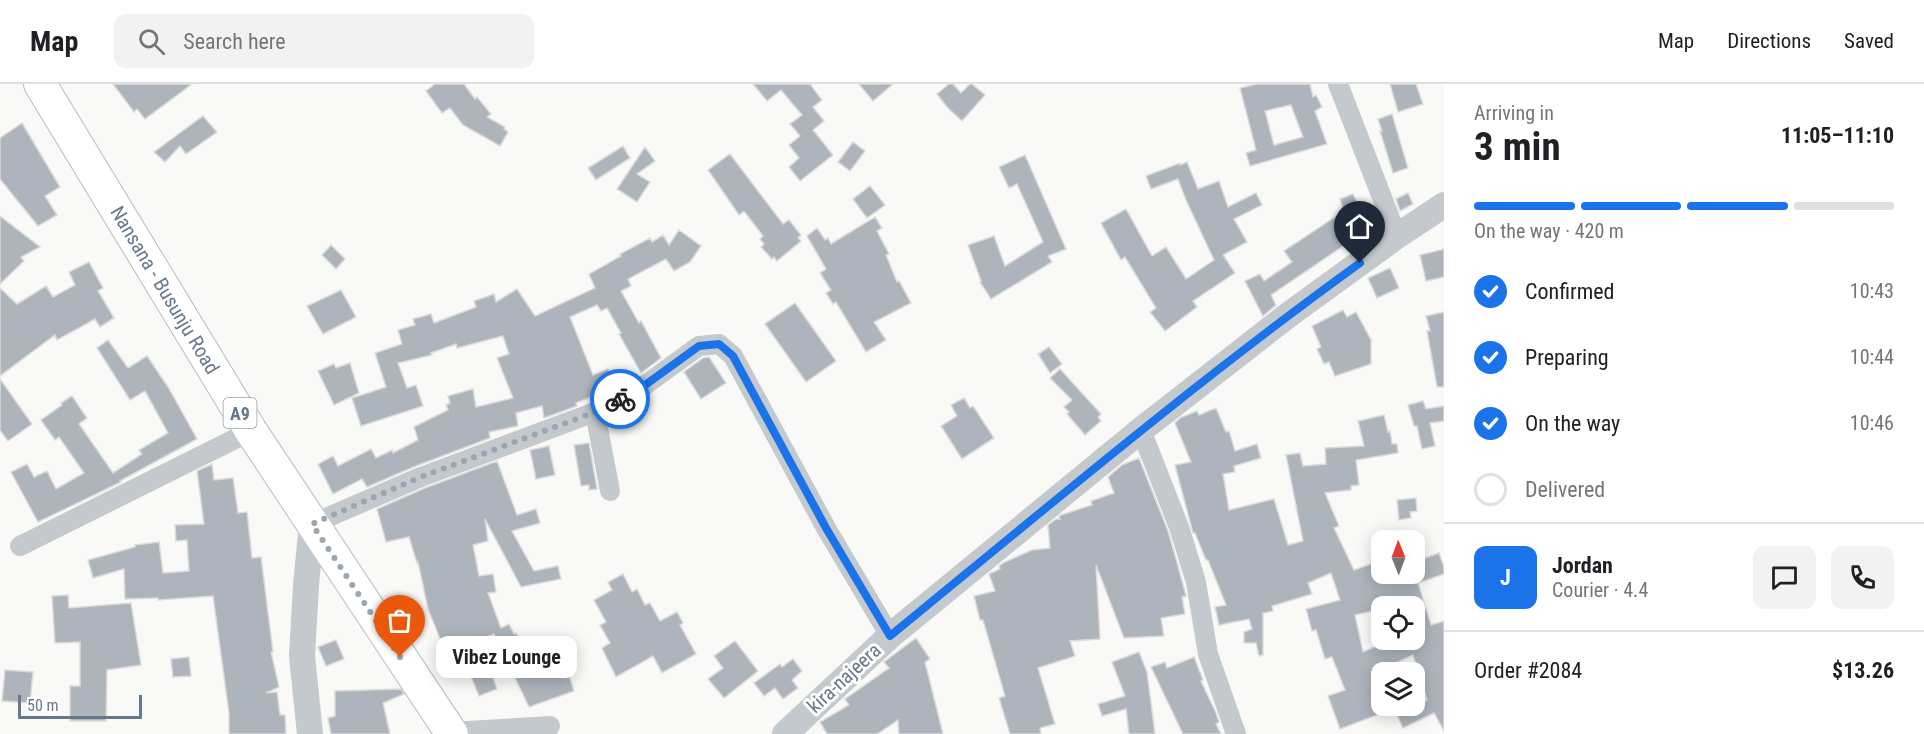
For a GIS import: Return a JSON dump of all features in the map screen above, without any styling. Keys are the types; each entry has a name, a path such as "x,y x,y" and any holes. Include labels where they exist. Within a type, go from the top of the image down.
{"main road":[{"name":"Nansana - Busunju Road","path":"40,84 251,431 451,733"}],"street":[{"path":"1338,84 1397,236"},
{"name":"kira-najeera","path":"785,734 890,636 1141,430 1287,316 1397,236 1444,205"},
{"path":"310,734 302,656 312,524 421,477 595,412 641,388 699,346 719,344 733,356 826,528 890,636"},
{"path":"595,412 610,491"},
{"path":"1141,430 1182,538 1196,582 1208,654 1236,734"},
{"path":"20,546 251,431"},
{"path":"451,733 550,726"}],"building":[{"path":"113,84 192,84 145,119 137,109 134,112"},
{"path":"435,84 464,84 475,99 477,97 491,114 487,117 505,127 504,129 508,132 500,146 463,125 450,108 442,113 426,91"},
{"path":"753,84 810,84 822,100 813,107 824,121 813,130 833,155 800,181 789,167 799,158 789,145 800,136 790,124 802,115 781,90 767,101"},
{"path":"859,84 893,84 873,101"},
{"path":"949,84 953,84 961,93 972,84 985,95 962,121 937,94"},
{"path":"1257,84 1310,84 1313,97 1316,95 1322,107 1315,111 1327,144 1250,166 1246,153 1256,150 1240,88","holes":["1291,105 1303,137 1274,145 1265,111"]},
{"path":"1390,84 1416,84 1423,104 1398,112"},
{"path":"1392,114 1408,168 1393,173 1378,119"},
{"path":"203,116 217,132 186,154 180,146 165,162 154,152"},
{"path":"22,123 60,187 45,196 57,215 38,226 0,179 0,138"},
{"path":"853,142 865,151 850,171 838,162"},
{"path":"623,146 630,158 596,180 588,168"},
{"path":"645,147 655,161 637,174 650,182 637,202 617,189"},
{"path":"730,154 783,224 789,220 801,235 798,238 801,241 777,261 761,247 764,244 760,239 763,236 744,211 739,215 708,170"},
{"path":"1025,155 1066,249 1048,256 1052,262 991,299 980,282 968,245 994,236 1005,266 1043,242 1017,184 1009,188 999,167"},
{"path":"1187,162 1198,189 1219,181 1228,207 1256,193 1262,205 1234,219 1247,242 1223,255 1235,273 1193,301 1197,307 1165,331 1150,312 1156,308 1125,257 1121,260 1101,223 1126,209 1152,256 1166,247 1186,279 1214,260 1178,179 1151,189 1146,176"},
{"path":"870,186 885,205 867,218 853,199"},
{"path":"1408,193 1413,204 1400,211 1396,199"},
{"path":"1353,194 1365,220 1345,229 1352,240 1271,295 1276,305 1263,316 1245,281 1260,274 1264,281 1292,262 1284,251 1344,211 1340,199"},
{"path":"0,216 40,247 21,257 24,261 0,284"},
{"path":"875,217 882,228 877,231 889,254 886,255 897,282 899,281 911,303 874,322 886,340 866,352 836,302 833,304 826,293 831,290 820,273 826,269 807,236 817,228 825,240 828,238 831,244"},
{"path":"679,230 701,246 690,262 674,271 666,259 628,279 631,286 621,291 661,358 641,373 607,308 601,311 597,305 570,317 593,375 608,369 616,387 576,403 577,406 544,418 542,406 516,413 518,426 489,432 490,438 367,487 362,479 333,494 318,464 333,456 338,466 371,449 376,458 392,450 393,453 418,440 414,427 448,410 446,405 450,403 448,396 473,389 476,407 513,398 497,358 509,354 503,336 457,348 456,344 431,353 432,355 398,363 407,388 416,385 423,406 361,426 352,398 386,387 375,353 402,344 398,330 415,325 413,319 431,314 434,323 476,307 474,301 494,294 496,302 517,289 535,316 595,288 589,274 621,256 620,254 650,238 652,242 663,235 669,245"},
{"path":"331,245 345,259 336,269 322,255"},
{"path":"1444,249 1444,277 1426,281 1420,255"},
{"path":"89,262 103,288 98,291 114,318 100,327 95,319 57,340 55,335 0,376 0,288 17,304 46,286 53,297 75,285 69,272"},
{"path":"1390,268 1399,288 1377,298 1368,278"},
{"path":"341,290 356,317 323,334 307,306"},
{"path":"795,303 836,361 806,382 765,324"},
{"path":"1343,310 1347,317 1356,312 1371,340 1371,364 1335,376 1329,362 1324,364 1317,349 1321,347 1312,326"},
{"path":"1444,312 1444,387 1437,387 1426,316"},
{"path":"108,340 128,368 147,356 168,387 197,439 121,482 38,522 11,472 27,464 34,477 47,471 56,489 84,473 59,437 55,440 41,420 62,405 61,403 72,396 87,418 79,424 113,473 142,454 139,450 168,433 145,391 130,400 97,348"},
{"path":"1049,347 1062,364 1050,373 1038,354"},
{"path":"709,357 726,383 701,399 684,372 703,358"},
{"path":"350,363 359,393 334,405 318,371 334,364 336,368"},
{"path":"1060,369 1101,414 1098,417 1101,421 1085,435 1067,414 1069,412 1064,407 1072,400 1050,378"},
{"path":"0,379 32,424 8,441 0,430"},
{"path":"964,398 970,408 973,406 994,438 962,459 941,426 957,416 951,405"},
{"path":"1423,401 1426,409 1444,406 1444,421 1430,423 1435,446 1422,449 1417,426 1414,426 1408,405"},
{"path":"1216,408 1226,432 1229,431 1235,451 1257,444 1261,458 1234,466 1235,472 1223,474 1229,510 1274,499 1288,545 1303,541 1286,455 1300,453 1303,466 1326,464 1325,448 1364,446 1358,421 1384,415 1392,444 1397,444 1398,453 1356,460 1359,485 1351,486 1351,490 1325,493 1339,526 1334,528 1354,570 1371,564 1371,584 1418,584 1422,596 1371,596 1371,611 1355,615 1363,652 1371,649 1425,650 1425,606 1431,625 1444,621 1444,731 1434,713 1403,728 1397,716 1425,716 1425,701 1427,700 1425,662 1415,662 1413,655 1398,662 1371,662 1371,716 1374,716 1340,729 1328,696 1345,690 1332,657 1325,659 1316,630 1312,631 1306,609 1340,600 1331,573 1308,583 1312,594 1272,606 1273,611 1263,613 1263,655 1259,656 1256,643 1244,643 1244,632 1252,629 1249,619 1219,625 1215,607 1226,605 1208,560 1193,533 1175,465 1191,462 1175,423 1180,418 1197,411 1199,415"},
{"path":"589,443 597,489 589,490 589,485 581,486 574,445"},
{"path":"549,446 555,475 536,479 530,450"},
{"path":"1139,458 1168,531 1186,596 1182,597 1185,614 1161,618 1164,636 1124,638 1096,565 1100,639 1070,641 1075,656 1038,668 1055,724 1040,728 1041,734 1010,734 999,698 1005,696 974,596 995,591 989,574 1000,569 999,566 1003,563 1032,550 1050,548 1048,525 1060,519 1061,515 1092,505 1091,501 1114,493 1108,477 1122,465"},
{"path":"497,461 517,515 536,509 540,523 512,531 534,571 558,566 561,579 521,587 485,519 488,541 473,545 479,576 493,574 496,592 488,593 501,628 509,624 528,651 545,640 570,678 574,691 529,707 494,634 480,640 497,689 479,696 466,664 455,668 445,639 441,641 428,609 418,562 409,537 386,542 377,509"},
{"path":"212,464 214,480 233,478 238,513 247,512 252,558 261,557 273,652 271,652 279,687 266,693 277,692 280,715 285,715 286,734 229,734 229,713 213,596 158,600 158,598 125,599 124,569 93,578 88,560 135,547 135,545 159,542 163,573 189,571 187,540 176,541 175,525 204,524 197,471"},
{"path":"1416,498 1417,511 1410,512 1411,518 1399,520 1397,500"},
{"path":"1439,553 1444,574 1425,581 1425,558"},
{"path":"623,574 632,592 637,589 645,605 650,603 660,621 677,612 683,623 680,625 696,654 662,673 653,656 616,677 602,648 610,643 600,625 606,622 594,600 612,590 608,582"},
{"path":"68,595 69,608 131,603 141,665 107,670 106,721 70,721 70,686 80,686 80,642 55,643 52,596"},
{"path":"916,638 930,659 925,662 943,734 899,734 898,720 877,734 827,734 820,722 849,705 845,699 889,668 884,662"},
{"path":"336,640 344,659 326,666 318,647"},
{"path":"735,641 758,671 724,698 708,679 723,668 714,656"},
{"path":"1139,652 1147,672 1155,734 1129,734 1126,709 1102,716 1098,704 1125,696 1112,662"},
{"path":"189,657 191,676 173,677 171,659"},
{"path":"1194,657 1203,680 1201,681 1216,713 1219,722 1216,724 1221,734 1183,734 1151,667 1165,662 1167,668"},
{"path":"793,659 802,671 792,680 798,688 783,699 775,688 764,696 754,683 780,664 782,667"},
{"path":"5,670 33,672 30,703 2,701"},
{"path":"401,689 404,694 383,703 390,734 331,734 328,718 335,716 335,691"}],"way so far":[{"path":"400,657 312,524 421,477 595,412 620,399"}],"place":[{"name":"Vibez Lounge","path":"400,657"}],"route":[{"path":"620,399 641,388 699,346 719,344 733,356 826,528 890,636 1141,430 1287,316 1360,263"}]}
